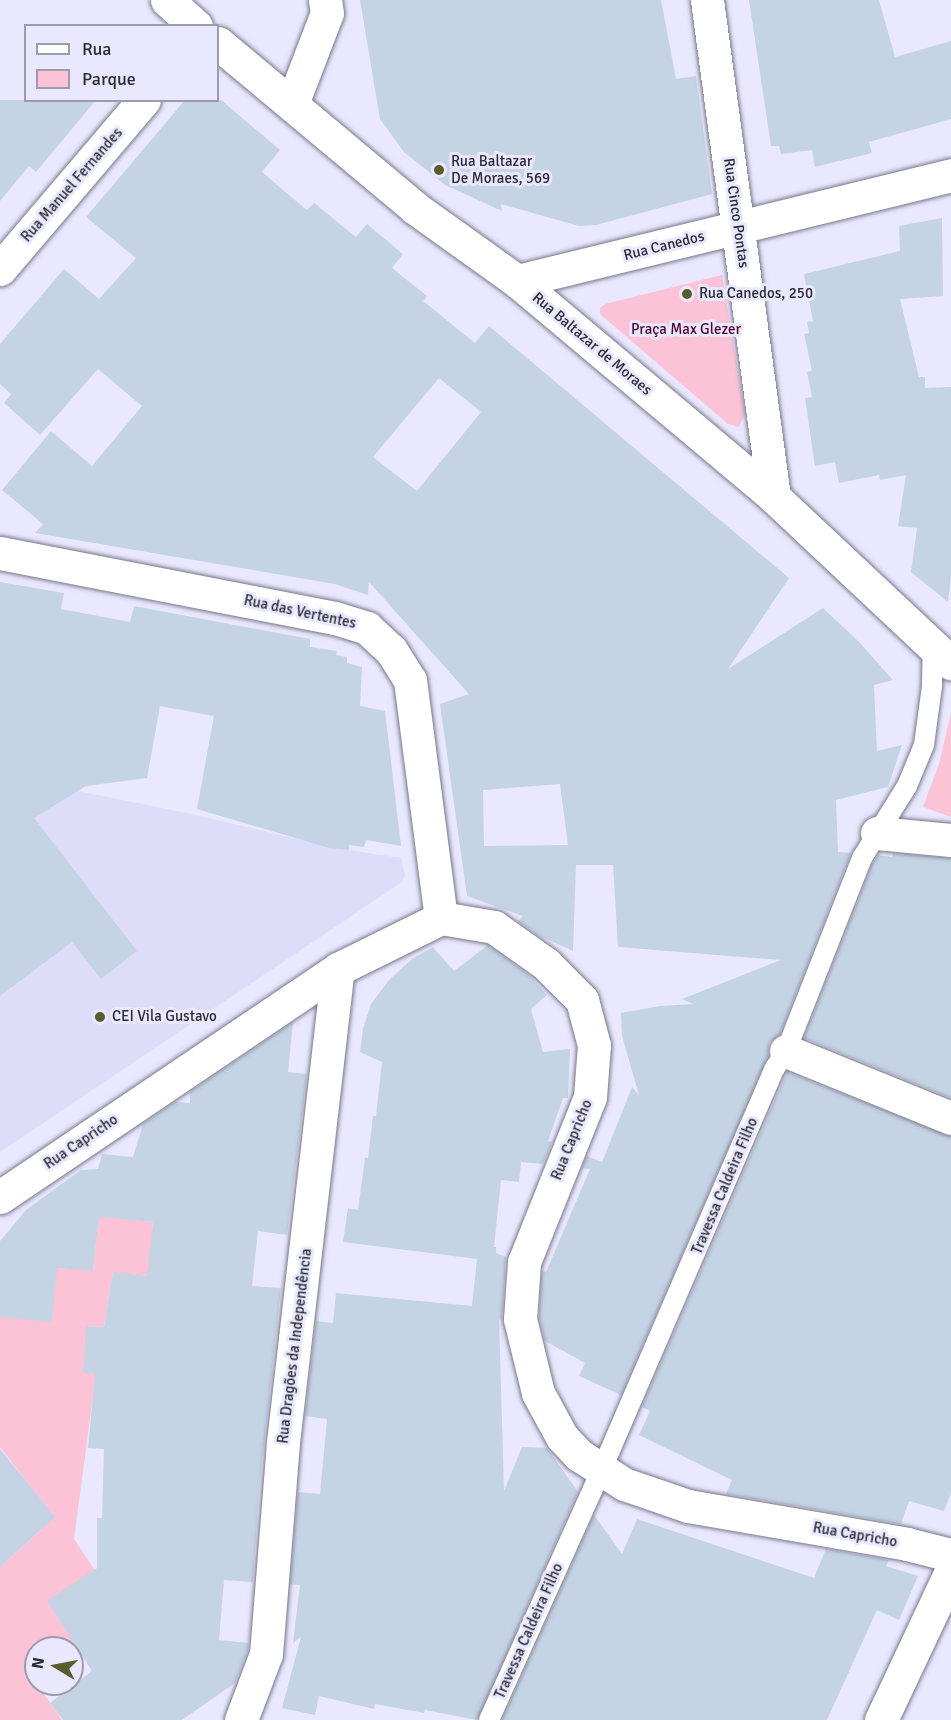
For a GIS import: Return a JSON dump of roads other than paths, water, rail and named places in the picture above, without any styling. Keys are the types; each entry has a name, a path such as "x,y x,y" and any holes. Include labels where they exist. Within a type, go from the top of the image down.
{"street":[{"path":"167,0 194,24"},
{"path":"292,104 327,13 325,0"},
{"name":"Rua Cinco Pontas","path":"707,0 774,497"},
{"name":"Rua Baltazar de Moraes","path":"219,44 416,208 517,281 774,497 942,655"},
{"name":"Rua Manuel Fernandes","path":"0,269 142,102"},
{"name":"Rua Canedos","path":"517,281 951,175"},
{"name":"Rua das Vertentes","path":"0,553 335,618 367,628 391,650 410,680 441,918"},
{"path":"877,833 951,840"},
{"name":"Rua Capricho","path":"0,1197 338,969 441,918 494,927 546,964 582,1000 594,1045 590,1097 524,1262 520,1319 538,1393 562,1437 573,1449 624,1484 688,1506 918,1546 951,1555"},
{"name":"Rua Dragões da Independência","path":"241,1720 266,1654 283,1442 338,969"},
{"path":"786,1051 951,1118"},
{"path":"881,1720 951,1571"}],"lane":[{"name":"Travessa Caldeira Filho","path":"489,1720 602,1469 776,1068 786,1051 862,858 907,786 924,745 932,686 942,655"}],"place":[{"name":"Rua Baltazar De Moraes, 569","path":"439,170"},
{"name":"Rua Canedos, 250","path":"687,294"},
{"name":"CEI Vila Gustavo","path":"100,1017"}],"park label":[{"name":"Praça Max Glezer","path":"686,330"}]}
